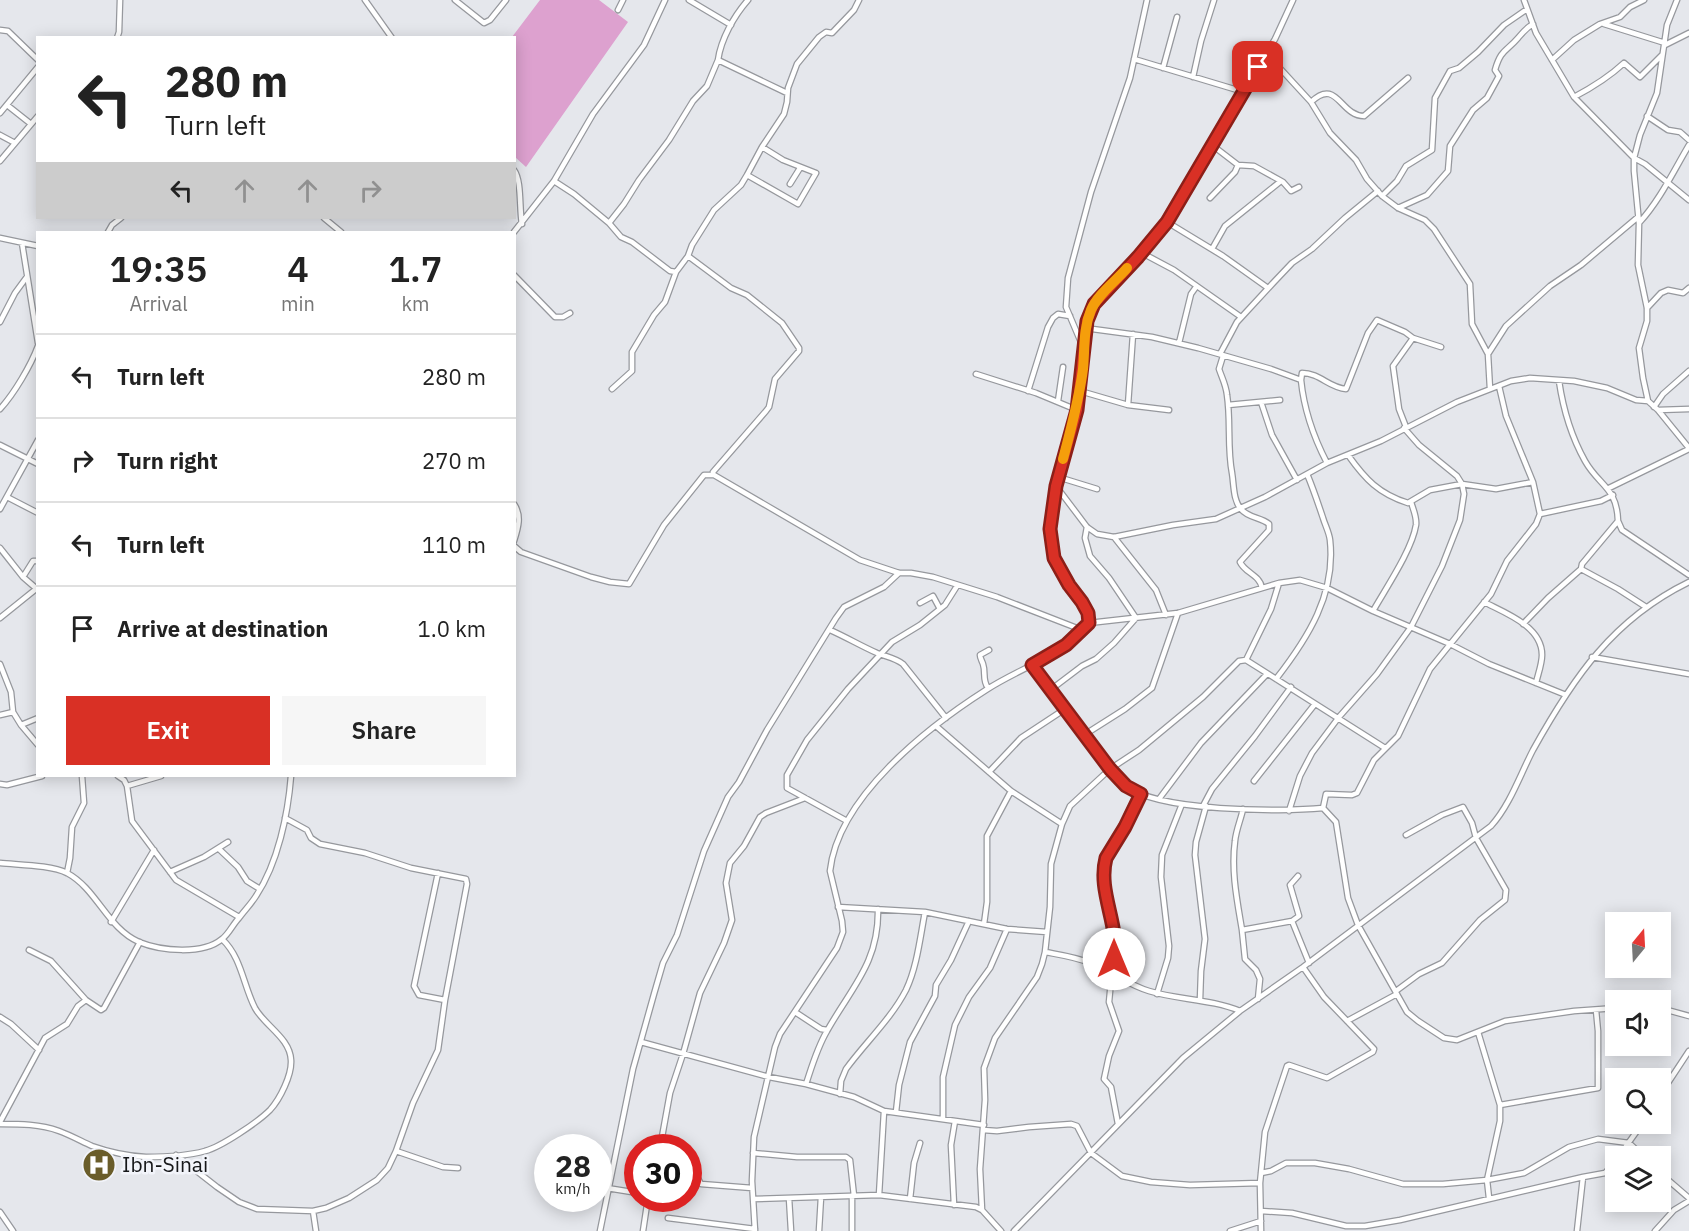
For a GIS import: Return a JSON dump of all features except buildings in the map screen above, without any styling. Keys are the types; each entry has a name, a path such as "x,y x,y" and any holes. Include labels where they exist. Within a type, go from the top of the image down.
{"street":[{"path":"118,36 120,0"},
{"path":"365,0 391,36"},
{"path":"455,0 481,21 487,23 506,0"},
{"path":"464,7 469,0"},
{"path":"618,10 623,0"},
{"path":"515,231 554,181 593,114 644,45 665,0"},
{"path":"688,0 731,25"},
{"path":"609,223 693,101 704,90 718,60 725,37 740,9 748,0"},
{"path":"612,389 632,371 632,352 654,315 665,302 676,272 688,256 692,245 714,210 741,185 784,114 787,93 797,64 819,37 826,32 832,33 842,23 854,10 859,0"},
{"path":"1083,346 1066,307 1072,259 1091,192 1118,117 1147,0"},
{"path":"1193,77 1214,0"},
{"path":"1089,623 1088,613 1054,558 1050,529 1058,477 1077,410 1085,328 1094,304 1142,253 1167,222 1279,31 1293,0"},
{"path":"1525,0 1533,24 1575,97 1634,158 1689,200"},
{"path":"1552,60 1574,40 1620,17 1630,7 1644,0"},
{"path":"1609,488 1689,449 1648,401 1642,378 1639,348 1647,321 1647,308 1638,265 1639,223 1634,158 1657,93 1667,25 1677,0"},
{"path":"1262,588 1259,580 1243,568 1240,562 1269,530 1269,524 1241,509 1234,493 1229,465 1228,405 1225,382 1219,369 1221,355 1230,333 1241,317 1292,263 1312,249 1345,218 1397,181 1406,166 1432,150 1435,98 1450,71 1459,68 1504,25 1527,9"},
{"path":"1163,68 1176,17"},
{"path":"1398,208 1427,195 1448,171 1450,146 1473,110 1487,98 1499,76 1495,70 1497,59 1523,31 1533,24"},
{"path":"1604,24 1665,44 1689,33"},
{"path":"0,30 8,30 36,58"},
{"path":"1266,53 1286,78 1311,102 1330,133 1356,160 1366,179 1398,208 1429,224 1456,260 1470,284 1472,324 1488,354 1490,388"},
{"path":"1575,97 1596,83 1603,82 1624,63 1640,77 1663,54"},
{"path":"1134,59 1244,92"},
{"path":"718,60 787,93"},
{"path":"0,112 36,69"},
{"path":"1311,102 1320,94 1325,93 1334,97 1355,114 1364,116 1408,78"},
{"path":"7,105 31,124"},
{"path":"1647,116 1668,130 1680,132 1689,140"},
{"path":"0,161 36,118"},
{"path":"0,135 15,143"},
{"path":"1212,145 1238,165 1249,165 1281,181 1291,191 1299,187"},
{"path":"1639,223 1658,200 1689,145"},
{"path":"747,175 798,204 816,173 778,158 762,147"},
{"path":"1210,198 1235,172 1238,165"},
{"path":"790,184 800,168"},
{"path":"516,174 519,180 519,211 522,224"},
{"path":"554,181 574,194 609,223 621,237 632,242 670,271 676,272"},
{"path":"1212,249 1224,226 1281,181"},
{"path":"1488,354 1498,336 1514,317 1550,286 1581,265 1638,216"},
{"path":"109,231 120,219"},
{"path":"325,219 340,231"},
{"path":"1167,222 1212,249 1268,288"},
{"path":"0,238 36,246"},
{"path":"22,243 36,332"},
{"path":"1142,253 1174,270 1241,317"},
{"path":"688,256 731,288 747,295 782,323 799,348 799,351 775,379 769,407 713,472"},
{"path":"516,277 555,316 563,317 570,313"},
{"path":"0,322 15,293 27,278"},
{"path":"1179,343 1191,294 1196,287"},
{"path":"1647,308 1661,293 1668,290 1678,294 1689,288"},
{"path":"1028,391 1048,327 1053,318 1058,314 1070,316"},
{"path":"1327,463 1315,440 1303,402 1302,373 1311,373 1335,387 1346,389 1368,333 1377,320 1413,338 1441,347"},
{"path":"1085,328 1179,343 1271,369 1301,380"},
{"path":"1128,405 1133,334"},
{"path":"1289,811 1306,762 1339,717 1377,674 1411,627 1434,583 1460,520 1464,494 1462,484 1457,476 1419,445 1405,428 1399,409 1393,366 1413,338"},
{"path":"0,409 11,396 36,348"},
{"path":"30,362 36,365"},
{"path":"1058,401 1063,367"},
{"path":"1656,408 1663,394 1689,370"},
{"path":"976,374 1058,401 1077,410"},
{"path":"1056,486 1087,527 1097,534 1114,537 1216,519 1241,509 1327,463 1381,441 1490,388 1511,381 1530,378 1574,381 1607,388 1636,400 1648,401"},
{"path":"1558,381 1563,406 1585,461 1613,495 1622,530 1689,575"},
{"path":"1323,808 1326,794 1352,795 1357,793 1368,767 1398,736 1430,669 1491,594 1507,561 1536,524 1540,514 1533,482 1506,416 1499,386"},
{"path":"1080,391 1128,405 1169,410"},
{"path":"1228,405 1280,400"},
{"path":"1261,402 1272,435 1297,480"},
{"path":"1656,408 1689,409"},
{"path":"0,509 36,444"},
{"path":"0,446 36,463"},
{"path":"1348,455 1365,478 1382,491 1402,501 1410,502 1430,490 1462,484 1496,489 1533,482"},
{"path":"516,548 521,552 591,577 628,584 664,525 704,475 709,474 860,560 900,573 933,577 997,597 1082,630"},
{"path":"1276,679 1314,624 1327,592 1331,559 1330,537 1307,474"},
{"path":"1058,477 1097,489"},
{"path":"1540,514 1601,501 1613,495"},
{"path":"8,497 36,512"},
{"path":"1601,501 1616,503"},
{"path":"1373,611 1396,571 1414,531 1416,518 1410,502"},
{"path":"516,508 519,513 519,522 516,533"},
{"path":"1523,624 1581,569 1582,564 1618,521"},
{"path":"1087,527 1085,538 1090,556 1109,578 1136,618"},
{"path":"1114,537 1156,590 1166,615"},
{"path":"0,548 22,577 36,589"},
{"path":"22,577 33,561 36,561"},
{"path":"1581,569 1646,607"},
{"path":"612,1167 641,1042 663,963 677,935 715,823 767,730 844,607 884,587 900,573"},
{"path":"668,1218 755,1230 752,1188 754,1137 778,1038 840,942 843,932 831,881 831,860 847,821 861,800 901,754 946,718 988,688 1066,645 1089,623 1178,613 1279,583 1300,580 1327,588 1373,611 1450,644 1472,657 1566,695"},
{"path":"1014,1231 1183,1058 1240,1011 1309,963 1491,826 1501,813 1533,750 1592,657 1646,607 1666,593 1689,582"},
{"path":"1246,660 1271,609 1279,583"},
{"path":"847,821 787,788 787,775 807,740 848,689 892,642 940,609 957,586"},
{"path":"0,618 36,591"},
{"path":"920,603 933,596 940,609"},
{"path":"1484,602 1523,624 1537,637 1542,654 1536,683"},
{"path":"1084,735 1125,709 1152,688 1178,613"},
{"path":"1049,691 1082,666 1096,659 1136,618"},
{"path":"830,630 856,640 881,654 895,658 903,664 946,718"},
{"path":"988,688 984,683 980,655 989,650"},
{"path":"1592,657 1689,674"},
{"path":"982,1210 980,1169 984,1068 995,1038 1037,977 1045,952 1051,864 1062,824 1073,802 1110,769 1138,750 1203,697 1239,661 1246,660 1385,748"},
{"path":"0,664 11,692 13,712 36,743"},
{"path":"1032,665 1049,691 1110,769 1126,786 1141,794 1182,804 1243,809 1289,811 1323,808"},
{"path":"1159,799 1201,743 1267,674"},
{"path":"1200,1000 1205,939 1195,855 1205,806 1212,789 1291,687"},
{"path":"1254,781 1315,704"},
{"path":"989,772 1017,742 1065,709"},
{"path":"0,716 13,712"},
{"path":"21,725 36,719"},
{"path":"936,726 1011,791 1062,824"},
{"path":"0,784 7,785 38,777"},
{"path":"67,873 72,827 84,803 82,777"},
{"path":"120,777 127,786 132,821 170,872 182,885 239,917"},
{"path":"127,786 158,777"},
{"path":"0,863 67,873 88,891 111,922 140,942 180,950 194,951 208,947 222,939 260,889 268,873 290,801 290,777"},
{"path":"984,924 987,902 987,836 1011,791"},
{"path":"1118,1124 1111,1087 1104,1079 1109,1056 1119,1031 1109,1002 1115,940 1104,886 1104,864 1141,794"},
{"path":"662,1134 669,1093 683,1054 700,993 724,943 732,920 726,883 730,862 744,846 760,818 766,813 805,798"},
{"path":"1157,994 1169,946 1161,878 1162,855 1182,804"},
{"path":"1347,1021 1396,993 1419,974 1442,963 1463,937 1506,898 1506,890 1476,837 1472,823 1463,807 1442,815 1406,835"},
{"path":"1323,808 1336,822 1348,898 1358,926 1412,1017 1444,1038 1456,1040 1505,1021 1605,1009"},
{"path":"1243,809 1235,837 1233,864 1245,959 1256,970 1260,979 1258,999"},
{"path":"176,1155 217,1187 250,1207 283,1211 313,1211 326,1208 349,1198 376,1180 388,1168 413,1103 438,1050 466,879 401,866 365,853 314,842 308,830 285,818"},
{"path":"170,872 219,849 228,842"},
{"path":"219,849 238,867 247,881 260,889"},
{"path":"111,922 154,850"},
{"path":"438,873 414,986 419,995 445,1000"},
{"path":"1242,930 1292,921 1299,916 1290,885 1298,876"},
{"path":"838,907 925,912 1007,929 1047,932"},
{"path":"806,1084 827,1030 852,994 872,953 879,928 878,909"},
{"path":"840,1094 841,1081 846,1069 896,1006 906,989 918,949 925,912"},
{"path":"896,1112 899,1085 910,1042 936,996 936,985 951,960 969,921"},
{"path":"1292,921 1309,963"},
{"path":"943,1119 943,1077 955,1025 969,997 990,968 1007,929"},
{"path":"87,1000 78,1006 66,1024 45,1038 0,1123 48,1128 113,1153 145,1157 176,1155 213,1148 241,1132 270,1110 278,1098 291,1066 288,1048 255,1008 235,953 222,939"},
{"path":"29,950 51,961 87,1000 101,1010 140,942"},
{"path":"1045,952 1076,958 1157,994 1230,1006 1240,1011"},
{"path":"1261,1231 1260,1183 1265,1132 1287,1066 1327,1078 1374,1050 1374,1047 1324,997 1303,967"},
{"path":"1500,1104 1598,1088 1596,1010"},
{"path":"1671,1011 1689,1016"},
{"path":"795,1012 821,1029 827,1030"},
{"path":"0,1017 39,1050"},
{"path":"1478,1032 1500,1104 1500,1121 1487,1180 1489,1198"},
{"path":"641,1042 769,1077 806,1084 863,1101 884,1111 955,1120 997,1131 1029,1126 1071,1124 1077,1126 1091,1153 1122,1176 1151,1182 1190,1185 1260,1183"},
{"path":"1671,1078 1689,1051"},
{"path":"879,1195 884,1111"},
{"path":"954,1205 951,1145 955,1120"},
{"path":"1627,1146 1635,1134"},
{"path":"1261,1173 1271,1171 1286,1163 1315,1163 1349,1169 1403,1184 1443,1184 1487,1180 1524,1173 1569,1147 1589,1141 1604,1140 1629,1143 1632,1146"},
{"path":"910,1199 914,1163 920,1143"},
{"path":"396,1152 443,1167 458,1168"},
{"path":"753,1153 796,1157 846,1157 850,1160 853,1196 852,1231"},
{"path":"1261,1210 1293,1213 1346,1226 1365,1226 1605,1173"},
{"path":"1577,1231 1583,1177"},
{"path":"1654,1231 1674,1210 1689,1200 1671,1183"},
{"path":"702,1184 752,1188"},
{"path":"753,1199 879,1195 976,1207 982,1210 1001,1231"},
{"path":"819,1231 821,1197"},
{"path":"789,1198 791,1231"},
{"path":"313,1211 316,1231"},
{"path":"0,1212 13,1231"},
{"path":"600,1231 603,1212"},
{"path":"643,1231 646,1212"},
{"path":"1230,1231 1261,1221"}],"shaded area":[{"path":"540,0 599,0 628,22 526,167 516,158 516,36 513,36"}],"slow traffic":[{"path":"1063,459 1077,410 1085,328 1091,310 1099,297 1127,268"}],"place":[{"name":"Ibn-Sinai","path":"99,1165"}],"route":[{"path":"1114,959 1115,940 1103,870 1106,858 1141,794 1126,786 1110,769 1049,691 1032,665 1066,645 1089,623 1088,613 1054,558 1050,529 1052,507 1077,410 1085,328 1091,310 1099,297 1138,257 1167,222 1258,67"}]}
